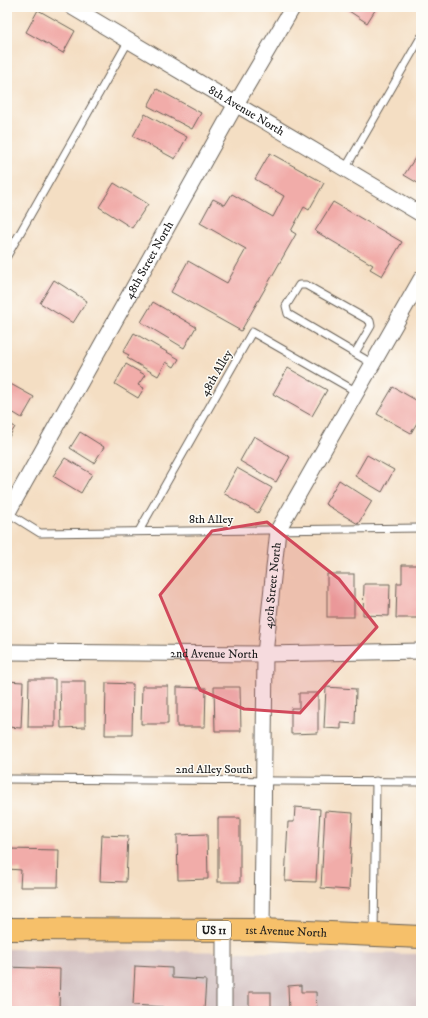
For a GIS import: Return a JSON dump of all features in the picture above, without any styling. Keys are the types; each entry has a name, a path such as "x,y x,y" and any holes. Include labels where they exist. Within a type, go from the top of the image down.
{"main road":[{"name":"1st Avenue North","path":"7,929 262,930 421,937"}],"street":[{"name":"8th Avenue North","path":"72,7 128,42 236,104 421,214"},
{"name":"48th Street North","path":"7,514 236,104 293,7"},
{"name":"49th Street North","path":"262,930 265,654 278,530 421,279"},
{"name":"2nd Avenue North","path":"7,652 265,654 421,651"},
{"path":"224,930 224,1011"}],"lane":[{"path":"345,169 421,37"},
{"path":"7,256 128,42"},
{"path":"355,353 371,326 370,321 306,285 299,285 286,306 288,314 373,364"},
{"name":"48th Alley","path":"139,531 252,332 357,392"},
{"name":"8th Alley","path":"7,514 40,533 421,528"},
{"name":"2nd Alley South","path":"7,778 421,782"},
{"path":"374,935 376,782"}],"highlighted area":[{"path":"267,522 339,579 377,627 300,713 244,709 200,690 160,595 212,531"}],"shaded area":[{"path":"7,949 421,954 421,1011 7,1011"}],"building":[{"path":"343,7 377,7 367,23"},
{"path":"38,10 75,31 63,53 26,32"},
{"path":"157,89 201,113 192,129 148,106"},
{"path":"145,114 187,137 175,159 133,136"},
{"path":"270,153 324,183 309,210 304,207 291,231 296,234 241,331 171,292 188,261 227,283 246,249 200,223 213,199 225,205 232,194 273,217 284,196 255,179"},
{"path":"417,155 421,157 421,185 404,175"},
{"path":"114,183 148,204 132,228 99,207"},
{"path":"333,202 402,242 382,276 370,269 373,265 315,231"},
{"path":"54,280 87,301 73,323 40,303"},
{"path":"153,302 196,327 184,348 141,322"},
{"path":"134,333 179,359 174,367 166,362 158,376 127,358 129,355 123,352"},
{"path":"126,364 145,375 138,385 144,388 138,398 115,384"},
{"path":"288,368 327,390 312,416 273,394"},
{"path":"7,382 34,397 22,418 7,409"},
{"path":"393,387 421,403 421,416 411,433 377,414"},
{"path":"7,422 15,427 7,440"},
{"path":"80,432 104,447 94,463 70,448"},
{"path":"254,436 290,457 276,482 240,461"},
{"path":"367,455 394,470 382,492 355,476"},
{"path":"65,458 92,474 81,493 53,476"},
{"path":"237,468 272,488 258,513 223,493"},
{"path":"339,480 372,501 358,524 325,504"},
{"path":"402,565 421,565 421,618 396,618 397,583 402,583"},
{"path":"327,574 354,574 354,617 327,617"},
{"path":"364,584 390,584 389,616 363,615"},
{"path":"29,679 55,679 55,727 28,727"},
{"path":"7,681 23,682 21,728 7,727"},
{"path":"60,681 85,681 85,727 61,728"},
{"path":"106,683 133,684 132,735 105,735"},
{"path":"142,686 168,686 168,724 141,724"},
{"path":"177,687 206,688 205,727 177,727"},
{"path":"214,687 240,687 241,731 215,731"},
{"path":"326,687 356,689 355,724 341,723 341,729 324,728"},
{"path":"299,693 318,693 318,733 291,734 291,708 299,708"},
{"path":"295,807 320,809 316,882 285,881 288,822 294,822"},
{"path":"325,811 353,813 349,890 321,888"},
{"path":"218,818 240,818 240,882 218,882"},
{"path":"207,834 208,879 178,880 177,835"},
{"path":"102,835 128,836 126,882 100,881"},
{"path":"8,849 59,850 58,887 20,887 21,870 8,869"},
{"path":"135,966 172,968 172,978 206,980 204,1011 163,1011 163,1007 133,1005"},
{"path":"7,967 60,969 59,1011 7,1011"},
{"path":"301,985 301,992 316,992 317,1011 289,1011 288,986"},
{"path":"249,992 271,992 271,1011 249,1011"}]}
